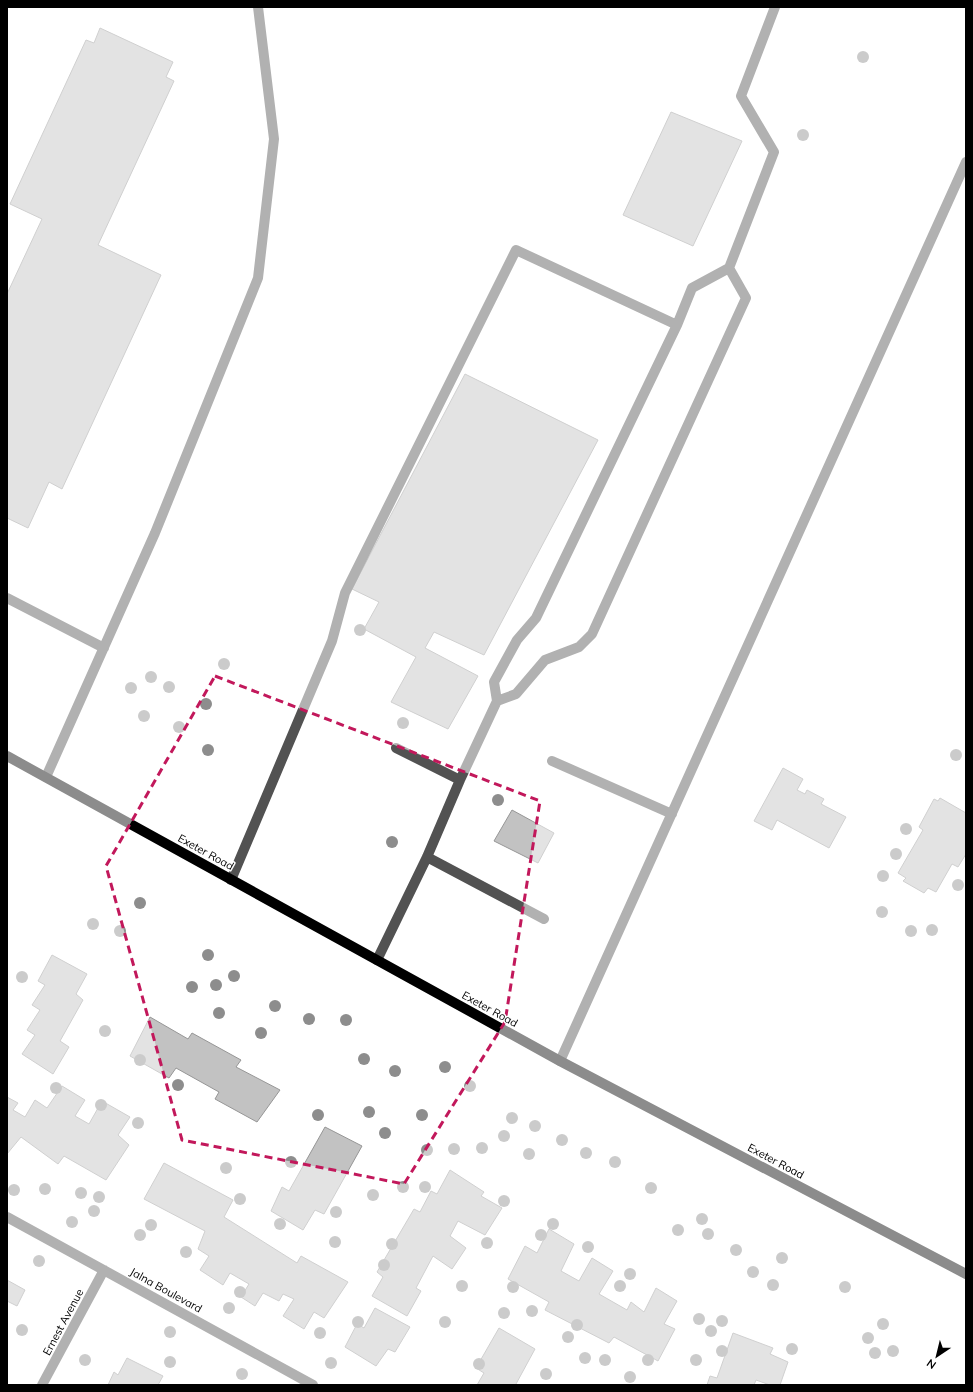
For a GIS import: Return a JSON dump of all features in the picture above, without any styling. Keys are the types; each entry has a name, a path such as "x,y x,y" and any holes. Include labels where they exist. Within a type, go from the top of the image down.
{"main road":[{"name":"Exeter Road","path":"7,756 560,1061 966,1274"}],"street":[{"path":"46,777 156,533 258,278 274,139 258,7"},
{"path":"377,960 497,701 494,682 517,640 536,618 677,325 692,288 730,268 774,152 741,96 775,7"},
{"path":"560,1061 966,162"},
{"path":"231,880 332,641 345,592 516,250 677,325"},
{"path":"497,701 516,694 545,660 579,647 592,634 746,298 730,268"},
{"path":"7,598 104,648"},
{"path":"396,748 460,780"},
{"path":"552,761 672,814"},
{"path":"426,857 544,919"},
{"name":"Jalna Boulevard","path":"7,1217 313,1385"},
{"name":"Ernest Avenue","path":"42,1385 104,1270"}],"highlighted area":[{"path":"215,676 540,801 505,1022 404,1184 182,1140 106,866"}],"building":[{"path":"100,28 173,62 166,77 174,81 98,245 161,275 62,489 49,482 28,528 7,518 7,294 42,219 10,204 86,40 94,43"},
{"path":"671,112 742,141 693,246 623,215"},
{"path":"465,374 598,440 484,655 434,632 425,648 478,676 448,729 391,702 416,657 364,629 379,602 352,589"},
{"path":"783,768 803,779 797,790 805,794 807,790 824,799 821,804 846,817 829,848 777,820 772,830 754,821"},
{"path":"940,798 966,813 966,854 958,867 952,864 936,892 928,888 924,893 903,881 906,878 898,873 923,830 919,827 934,799 938,801"},
{"path":"512,810 554,833 538,863 494,841"},
{"path":"52,955 87,974 76,994 83,1000 60,1041 69,1047 53,1074 22,1054 35,1035 27,1030 40,1010 32,1005 45,985 38,981"},
{"path":"150,1017 188,1039 192,1033 241,1060 236,1067 280,1090 257,1122 215,1099 219,1092 176,1068 169,1078 130,1056"},
{"path":"62,1086 85,1100 75,1116 89,1124 102,1101 130,1117 118,1135 129,1145 106,1180 64,1156 58,1164 21,1137 7,1154 7,1097 18,1103 13,1110 25,1117 35,1100 47,1108"},
{"path":"325,1127 362,1146 324,1214 315,1210 303,1230 271,1211 282,1187 289,1191"},
{"path":"164,1163 233,1200 224,1217 297,1263 301,1256 348,1282 324,1318 314,1312 304,1329 283,1316 294,1299 283,1294 279,1301 263,1293 255,1306 241,1297 249,1284 230,1273 223,1285 200,1270 209,1256 198,1249 205,1231 144,1199"},
{"path":"450,1170 484,1192 481,1196 502,1208 485,1235 458,1221 450,1236 466,1248 452,1269 433,1256 416,1288 421,1291 407,1316 372,1296 383,1277 377,1272 414,1209 420,1212 431,1191 437,1194"},
{"path":"549,1229 574,1244 561,1271 579,1281 592,1258 613,1271 599,1294 627,1310 631,1302 644,1312 656,1288 677,1301 664,1324 675,1329 658,1361 614,1337 609,1343 545,1310 549,1302 508,1279 525,1246 537,1253"},
{"path":"7,1280 25,1290 17,1306 7,1301"},
{"path":"375,1308 410,1327 395,1352 388,1349 376,1366 345,1347 357,1324 364,1328"},
{"path":"499,1328 535,1349 516,1384 517,1385 477,1385 484,1373 476,1368"},
{"path":"733,1333 773,1348 770,1354 788,1362 780,1385 770,1385 756,1380 754,1385 707,1385 710,1376 717,1378"},
{"path":"127,1358 163,1376 158,1385 108,1385 114,1372 118,1375"}]}
